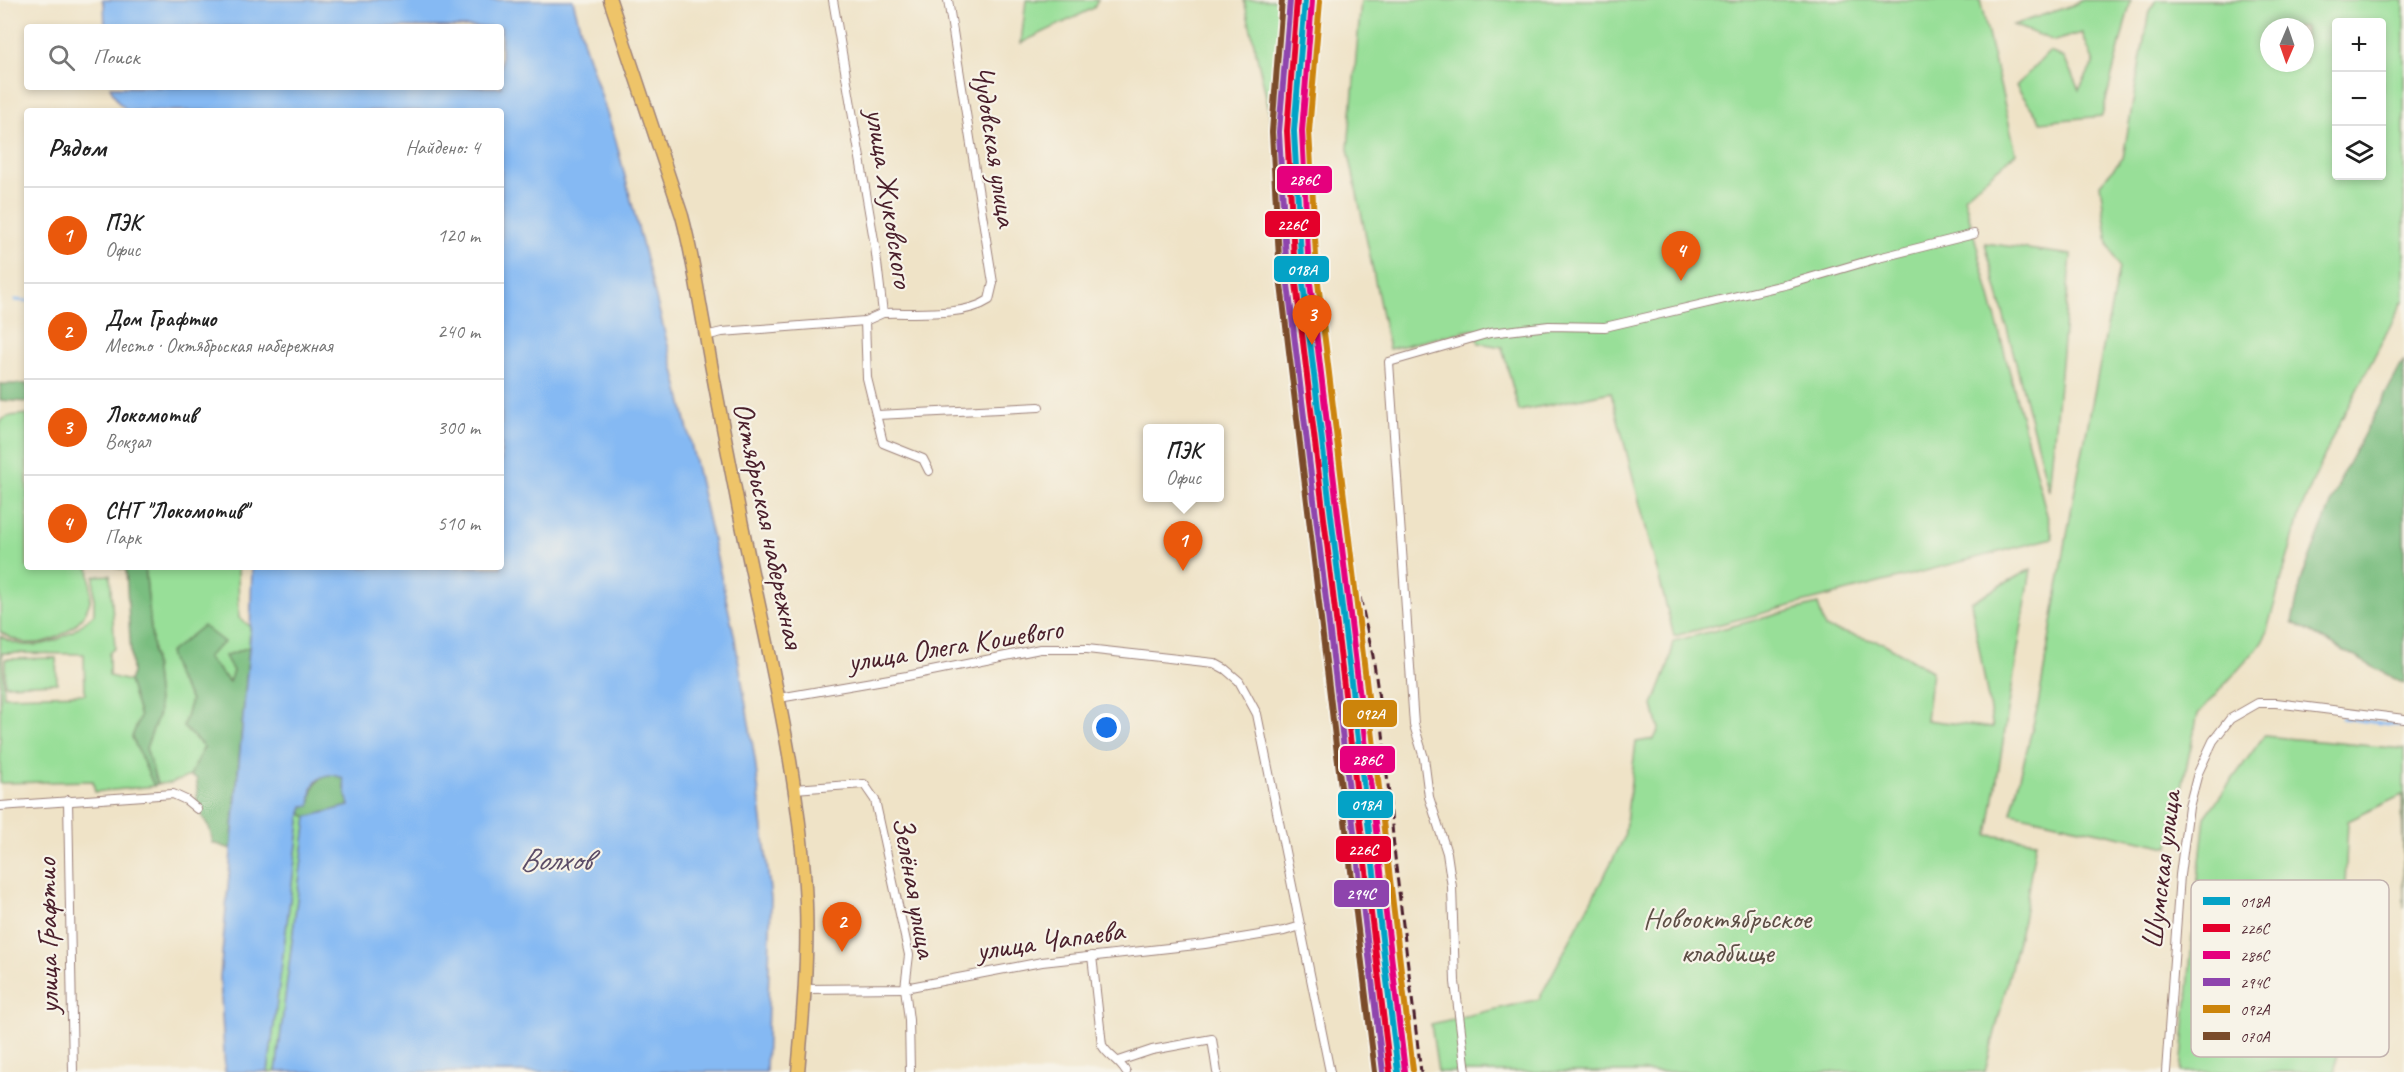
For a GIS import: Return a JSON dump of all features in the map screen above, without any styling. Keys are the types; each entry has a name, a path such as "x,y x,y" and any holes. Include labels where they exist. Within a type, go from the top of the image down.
{"main road":[{"name":"Октябрьская набережная","path":"610,0 692,252 705,336 751,571 779,698 794,789 806,904 806,988 798,1072"}],"street":[{"name":"улица Жуковского","path":"833,0 875,246 883,314 865,321 867,378 883,442 923,459 929,471"},
{"name":"Чудовская улица","path":"883,314 959,310 979,306 989,300 993,283 948,0"},
{"path":"1466,1072 1455,982 1452,887 1447,853 1432,807 1424,758 1414,725 1389,362 1490,333 1549,326 1605,327 1789,284 1878,258 1974,234"},
{"path":"705,336 722,332 865,321"},
{"path":"878,415 1040,406"},
{"name":"улица Олега Кошевого","path":"779,698 907,676 1040,649 1087,649 1214,663 1225,669 1239,681 1257,714 1330,1072"},
{"name":"Шумская улица","path":"2166,1072 2180,875 2188,818 2198,773 2213,741 2230,719 2258,703 2276,703 2404,719"},
{"name":"Зелёная улица","path":"794,789 864,784 875,800 909,955 905,988 909,1020 910,1072"},
{"path":"0,806 173,794 197,808"},
{"name":"улица Графтио","path":"68,800 73,1072"},
{"name":"улица Чапаева","path":"806,988 905,988 1042,962 1205,944 1301,926"},
{"path":"1092,956 1102,1045 1106,1053 1119,1061 1126,1072"},
{"path":"1119,1061 1152,1050 1212,1039 1217,1072"}],"green space":[{"path":"1026,0 1098,0 1094,8 1021,43"},
{"path":"1244,0 1295,0 1284,174"},
{"path":"1361,0 1980,0 2016,153 1964,197 2053,538 1674,636 1611,392 1519,411 1502,347 1479,343 1475,329 1389,349 1348,149"},
{"path":"2082,0 2131,0 2102,116 2041,122 2016,86 2049,52 2064,57 2079,90 2094,62 2082,33 2054,41 2013,25"},
{"path":"2156,0 2404,0 2404,299 2333,436 2302,507 2264,641 2198,714 2169,847 2011,813 2038,705 2073,500 2119,267 2108,244 2100,184 2123,158 2149,11"},
{"path":"1985,243 2071,255 2049,491"},
{"path":"2404,360 2404,684 2292,622 2302,578 2343,473"},
{"path":"0,384 24,384 24,402 0,400"},
{"path":"24,414 24,570 89,570 91,596 85,613 64,634 45,642 26,643 0,632 0,420"},
{"name":"Новооктябрьское кладбище","path":"2031,569 1988,835 2036,841 2023,920 1985,1072 1438,1072 1431,1024 1539,999 1624,838 1636,742 1654,739 1659,729 1653,705 1668,667 1674,641 1818,604 1825,628 1883,643 1932,671 1926,720 1993,728 1971,602"},
{"path":"126,570 145,570 159,713 146,748 157,784 154,786 132,737 140,717 129,681 132,673"},
{"path":"145,570 238,570 239,618 250,626 249,647 225,656 233,671 230,682 206,657 224,643 177,677 191,700 183,727 204,747 190,776 171,783 157,784 146,748 159,713"},
{"path":"110,575 115,648 109,653 109,676 129,681 140,717 132,737 154,786 95,792 93,781 0,783 0,636 25,645 38,645 73,631 94,614 94,576","holes":["2,653 84,654 85,694 4,696"]},
{"path":"203,626 224,642 207,657 229,682 233,671 225,656 249,647 231,849 213,843 209,827 197,809 197,779 190,776 204,747 183,727 191,700 177,677 169,653"},
{"path":"56,658 57,683 5,685 5,659"},
{"path":"2264,736 2404,749 2404,908 2402,795 2348,821 2345,880 2198,880 2205,817"},
{"path":"328,775 337,775 343,779 349,806 307,817 301,813 303,806 310,806 316,783"},
{"path":"301,813 307,817 276,1072 268,1072"},
{"path":"2191,953 2191,1057 2337,1057 2336,1072 2181,1072"}],"water":[{"name":"Волхов","path":"102,0 573,0 584,43 616,141 676,377 734,634 755,759 771,899 766,1072 276,1072 307,817 349,806 343,779 326,775 319,779 312,788 310,806 303,806 301,813 268,1072 225,1072 220,977 250,637 252,570 504,570 504,108 125,108 118,102 112,90 504,90 504,24 105,24"}],"waterway":[{"path":"15,300 24,301"},
{"path":"2342,718 2404,726"}],"railway":[{"path":"1334,479 1373,656 1421,1072"}],"transit line":[{"name":"070А","path":"1282,0 1272,132 1280,276 1375,1072"},
{"name":"294С","path":"1290,0 1279,132 1287,276 1383,1072"},
{"name":"226С","path":"1297,0 1287,131 1295,275 1390,1072"},
{"name":"018А","path":"1305,0 1294,131 1302,275 1398,1072"},
{"name":"286С","path":"1312,1 1302,131 1309,274 1405,1071"},
{"name":"092А","path":"1320,1 1309,131 1317,274 1413,1070"}],"place":[{"name":"СНТ \"Локомотив\"","path":"1681,281"},
{"name":"Локомотив","path":"1312,345"},
{"name":"ПЭК","path":"1183,571"},
{"name":"Дом Графтио","path":"842,952"}]}
